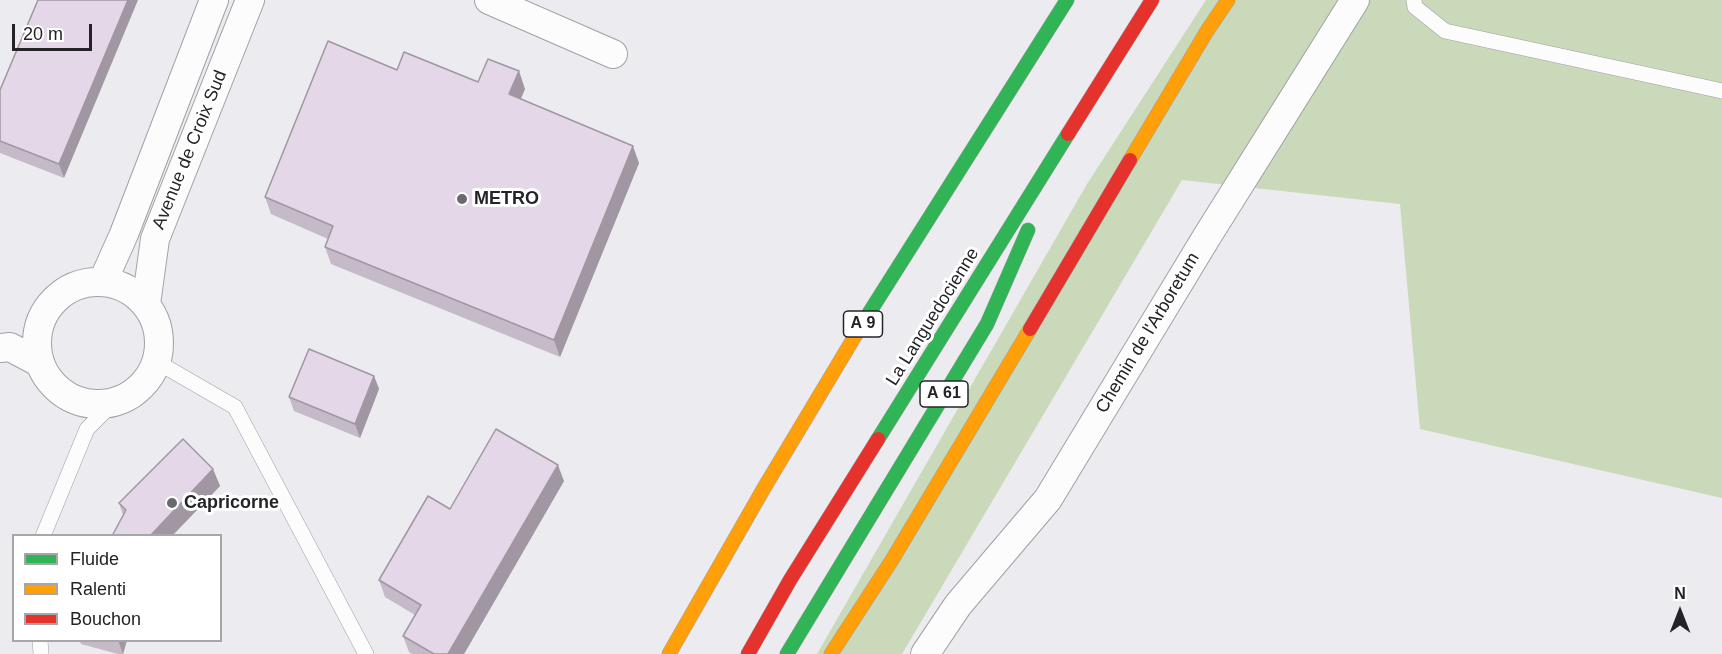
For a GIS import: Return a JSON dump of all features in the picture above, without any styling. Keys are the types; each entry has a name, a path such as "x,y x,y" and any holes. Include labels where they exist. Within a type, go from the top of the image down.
{"highway":[{"name":"A 9","path":"669,654 828,381 972,146 1067,0"},
{"name":"La Languedocienne","path":"748,654 790,580 1152,0"},
{"path":"831,654 892,560 1207,30 1228,0"},
{"name":"A 61","path":"787,654 987,324 1076,121"},
{"path":"845,654 892,560"}],"street":[{"name":"Avenue de Croix Sud","path":"103,281 124,234 214,0"},
{"name":"Avenue de Croix Sud","path":"146,304 155,239 250,0"},
{"path":"489,0 613,54"},
{"name":"Chemin de l'Arboretum","path":"925,654 958,605 1048,499 1206,238 1355,0"},
{"path":"103,281 127,288 146,304 159,331 157,362 141,387 114,402 84,403 57,389 40,363 36,342 40,321 54,299 77,285 103,281"},
{"path":"0,340 40,321"},
{"path":"0,348 10,347 40,363"}],"lane":[{"path":"1414,0 1415,7 1445,31 1722,91"},
{"path":"157,362 236,407 366,654"},
{"path":"44,534 87,429 114,402"}],"green space":[{"path":"1206,0 1722,0 1722,498 1420,429 1400,204 1182,180 902,654 817,654 1087,184"}],"building":[{"path":"38,0 128,0 59,164 0,141 0,90"},
{"path":"328,41 397,70 404,52 478,82 488,59 519,71 509,94 633,146 554,340 325,247 333,226 265,197"},
{"path":"309,349 374,376 355,424 289,397"},
{"path":"496,429 558,465 448,654 434,654 403,636 421,605 379,580 428,496 450,509"},
{"path":"183,439 213,469 152,534 113,534 126,510 119,503"}],"traffic: fast":[{"path":"864,321 1067,0"},
{"path":"878,439 1068,134"},
{"path":"787,654 987,324 1028,230"}],"traffic: slow":[{"path":"1130,160 1228,0"},
{"path":"669,654 764,488 864,321"},
{"path":"831,654 892,560 1030,329"}],"traffic: jam":[{"path":"1068,134 1152,0"},
{"path":"1030,329 1130,160"},
{"path":"748,654 790,580 878,439"}],"place":[{"name":"METRO","path":"462,199"},
{"name":"Capricorne","path":"172,503"}]}
